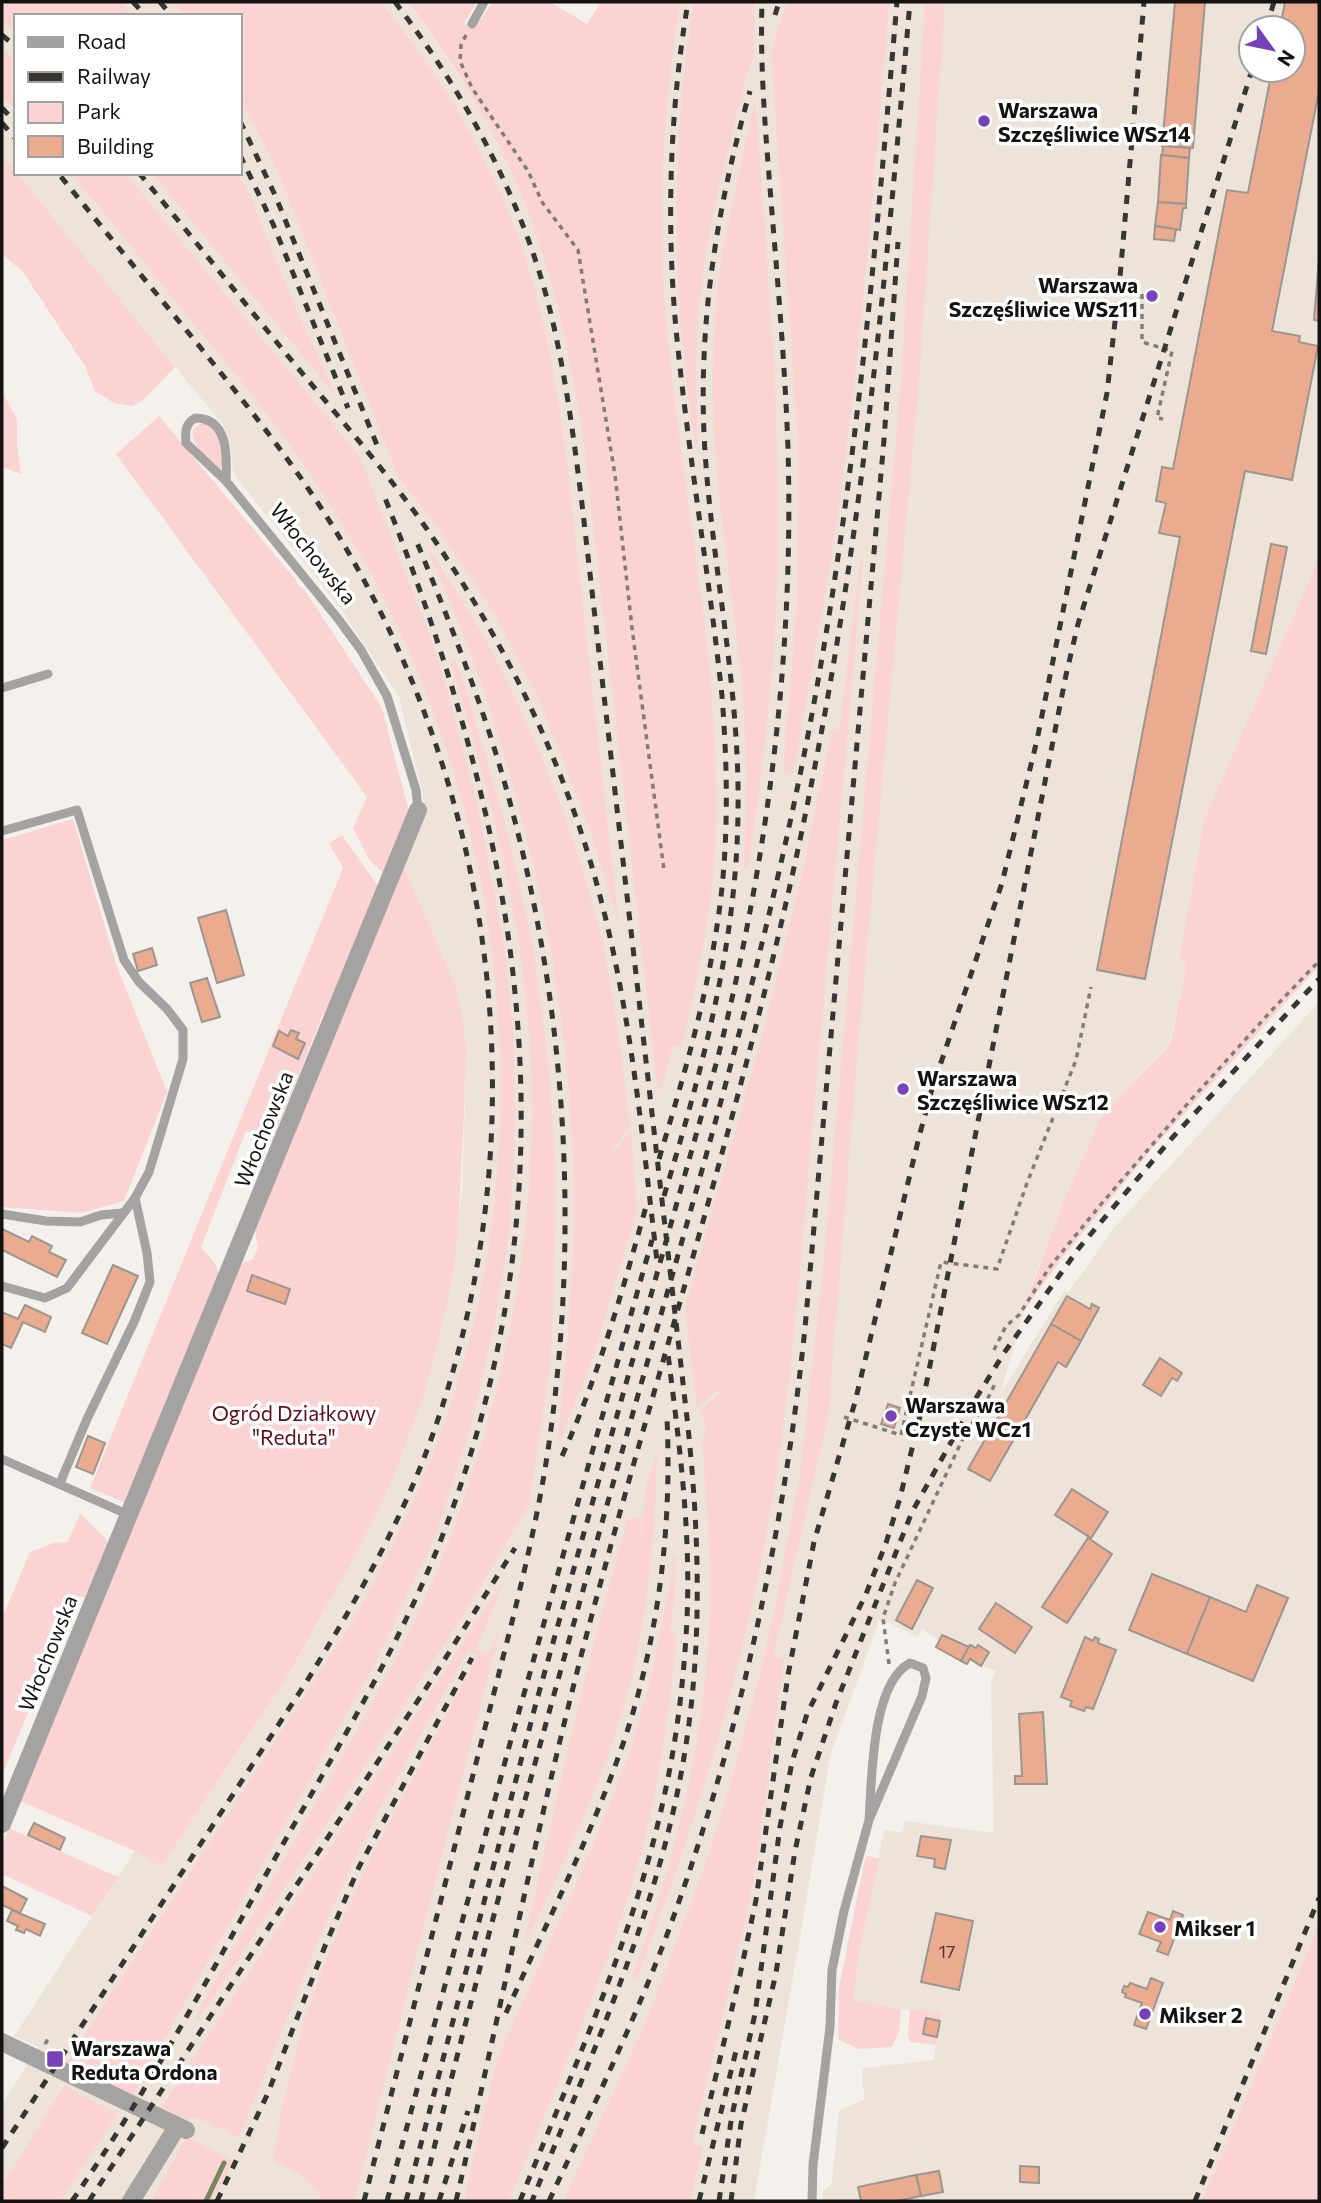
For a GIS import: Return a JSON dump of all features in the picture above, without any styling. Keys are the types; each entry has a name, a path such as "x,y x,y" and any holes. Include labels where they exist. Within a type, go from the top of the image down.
{"street":[{"name":"Włochowska","path":"2,1824 418,810"},
{"path":"2,2042 181,2128 172,2135 131,2201"}],"lane":[{"path":"472,24 484,2"},
{"name":"Włochowska","path":"226,481 227,457 224,439 211,422 195,418 189,422 185,432 187,443 226,481 339,620 387,696 416,790 418,810"},
{"path":"2,688 48,674"},
{"path":"2,831 77,810 124,960 139,982 167,1009 183,1030 184,1059 149,1172 135,1198 67,1289 45,1298 2,1286"},
{"path":"60,1483 87,1419 134,1322 149,1282 147,1253 135,1198"},
{"path":"2,1214 47,1221 80,1222 101,1215 122,1213"},
{"path":"2,1459 129,1515"},
{"path":"812,2201 813,2165 830,2027 832,1970 847,1900 869,1820 922,1696 926,1678 923,1668 910,1662 902,1667 891,1685 877,1720 869,1820"}],"path":[{"path":"472,24 461,45 460,61 472,88 528,171 542,202 578,250 615,475 664,870"},
{"path":"1142,294 1142,342 1172,351 1157,418 1163,419"},
{"path":"994,1350 1006,1326 1019,1315 1049,1268 1118,1184 1319,961"},
{"path":"844,1418 901,1435 941,1262 997,1269 1027,1183 1076,1060 1091,987"},
{"path":"891,1685 883,1618 895,1583 961,1443 995,1384"}],"shaded area":[{"path":"2,2 409,2 474,99 662,2 1319,2 1319,559 1180,961 1187,963 1169,1045 1104,1112 1065,1197 1031,1286 1000,1395 1064,1291 1068,1293 1113,1229 1319,1002 1319,1925 1202,2201 822,2201 823,2192 832,2183 839,2111 865,2099 863,2068 933,2060 942,2015 853,2002 861,1943 884,1830 902,1833 905,1821 994,1833 991,1683 996,1671 970,1660 967,1664 936,1647 939,1641 922,1629 918,1637 890,1623 879,1621 830,1756 754,2201 2,2201 2,2105 38,2047 14,2036 135,1851 161,1867 286,1679 322,1616 400,1460 424,1395 452,1279 462,1190 467,1051 458,991 403,865 423,821 423,795 399,697 340,608 233,473 231,449 223,425 18,175 242,175 242,14 14,14 14,170 2,155"}],"green space":[{"path":"2,2 120,2 132,14 14,14 14,32 2,22"},
{"path":"173,2 380,2 429,66 490,170 521,245 533,283 558,399 619,926 591,832 539,699 494,613 438,528 398,476 282,182 242,105 242,14 182,14"},
{"path":"409,2 477,2 464,23 474,28 493,2 550,2 587,24 601,2 680,2 669,83 663,165 662,246 667,328 713,706 716,833 708,914 682,1047 673,1045 662,1087 658,1092 585,452 559,314 534,226 497,141 474,99"},
{"path":"694,2 754,2 754,53 742,89 744,90 708,240 697,331 698,443 695,444 681,327 677,245 680,123"},
{"path":"787,2 889,2 863,299 843,476 793,774 783,772 797,602 798,442 771,52"},
{"path":"925,2 945,2 919,382 860,1024 828,1417 773,1657 784,1659 755,1872 692,2144 703,2147 690,2201 563,2201 646,2022 708,1857 764,1659 800,1473 823,1270 901,382"},
{"path":"2,49 14,60 14,109 2,95"},
{"path":"755,99 775,379 778,548 769,708 748,869 744,868 747,776 742,681 717,479 712,381 722,254"},
{"path":"2,155 14,170 14,175 18,175 175,367 143,400 132,406 114,403 95,391 85,366 23,272 2,254"},
{"path":"73,175 127,175 360,457 434,647 478,808 505,951 514,1040 515,1133 509,1232 494,1326 470,1430 436,1534 373,1667 133,2095 66,2064 346,1632 386,1559 421,1484 462,1367 473,1327 491,1233 499,1137 500,1041 491,945 474,851 449,758 416,667 375,581 326,498 240,380"},
{"path":"154,175 239,175 336,396"},
{"path":"2,392 17,419 21,474 2,467"},
{"path":"159,416 304,589 382,708 409,812 386,875 370,861 353,828 367,797 116,454"},
{"path":"200,424 208,424 219,438 222,454 220,469 201,452 195,442 193,430"},
{"path":"425,543 493,654 519,705 550,777 577,852 599,928 617,1025 630,1127 611,1151 614,1152 631,1130 637,1210 591,1364 557,1447 570,1302 574,1193 569,1094 554,969 529,847 495,726 464,635"},
{"path":"1319,559 1319,966 1150,1151 1063,1257 1022,1313 1065,1197 1104,1112 1170,1045 1187,963 1179,961 1205,818"},
{"path":"860,560 863,560 802,1247 776,1477 755,1591 732,1690 672,1884 637,1979 632,1977 663,1884 688,1788 704,1691 708,1642 709,1555 702,1439 706,1429 699,1412 720,1393 717,1390 697,1409 685,1308 763,1034 802,874 832,731 839,732"},
{"path":"456,661 508,834 532,941 547,1051 555,1155 553,1315 550,1364 529,1505 462,1617 199,2019 195,2017 374,1700 427,1594 462,1506 481,1445 512,1321 529,1194 532,1130 527,1014 522,963 504,862 480,762 451,663"},
{"path":"73,819 116,964 167,1092 124,1201 82,1213 2,1207 2,840"},
{"path":"342,835 380,889 327,1016 323,1014 272,1141 246,1131 201,1247 216,1265 220,1279 126,1503 90,1488 343,868 329,843"},
{"name":"Ogród Działkowy \"Reduta\"","path":"403,865 458,991 467,1051 458,1232 452,1279 439,1341 424,1395 400,1460 356,1554 286,1679 161,1867 135,1851 20,1801 240,1264 253,1259 258,1247 255,1231"},
{"path":"657,1453 650,1573 628,1691 595,1790 523,1948 572,1733 613,1572 628,1519 642,1516 642,1535 645,1490"},
{"path":"80,1513 105,1538 109,1547 88,1597 76,1597 2,1775 2,1618 30,1552 54,1543 68,1542"},
{"path":"676,1555 670,1631 677,1635 668,1716 648,1823 629,1894 581,2027 509,2201 464,2201 497,2059 590,1853 631,1749 652,1674 673,1556"},
{"path":"501,1584 503,1585 476,1650 489,1654 501,1624 354,2201 322,2201 308,2181 273,2161 282,2108 304,2021 330,1949 366,1867 478,1655 468,1650 372,1823 326,1921 239,2137 193,2116 190,2121 162,2107"},
{"path":"9,1828 118,1877 92,1916 2,1874 2,1847"},
{"path":"867,1856 879,1858 861,1943 853,2001 901,2009 899,2032 892,2047 858,2049 838,2039 839,1988"},
{"path":"1319,1925 1319,2201 1202,2201"},
{"path":"910,2010 942,2014 940,2021 926,2018 923,2034 937,2037 936,2045 910,2042"},
{"path":"64,2086 118,2114 60,2201 2,2201 2,2186"},
{"path":"187,2137 233,2161 212,2201 151,2201"}],"building":[{"path":"1175,2 1205,2 1193,148 1162,146"},
{"path":"1285,2 1319,2 1319,91 1272,331 1300,336 1299,342 1318,346 1292,480 1245,471 1145,979 1097,970 1180,537 1159,533 1166,503 1156,501 1162,467 1173,469 1227,190 1248,193 1269,84 1307,84 1307,14 1283,14"},
{"path":"1163,146 1190,148 1189,158 1162,155"},
{"path":"1161,155 1189,158 1186,204 1158,202"},
{"path":"1158,202 1186,204 1180,230 1155,226"},
{"path":"1155,226 1176,229 1174,241 1154,239"},
{"path":"1319,259 1319,321 1314,320"},
{"path":"1271,544 1287,547 1266,654 1251,651"},
{"path":"226,910 244,975 217,983 198,918"},
{"path":"152,948 157,965 138,971 133,954"},
{"path":"207,978 220,1017 202,1022 190,983"},
{"path":"291,1030 299,1033 296,1039 305,1043 298,1059 273,1046 279,1031 288,1036"},
{"path":"2,1229 29,1242 32,1236 52,1246 49,1252 66,1260 57,1277 2,1250"},
{"path":"113,1265 138,1276 107,1344 82,1333"},
{"path":"252,1275 290,1289 285,1304 247,1291"},
{"path":"1067,1296 1090,1309 1092,1304 1099,1308 1081,1341 1051,1324"},
{"path":"25,1305 51,1317 45,1332 23,1322 11,1348 2,1344 2,1312 18,1319"},
{"path":"1051,1324 1081,1341 1066,1367 1058,1362 990,1481 968,1469"},
{"path":"1160,1358 1182,1373 1177,1381 1172,1378 1161,1396 1143,1385"},
{"name":"Warszawa Czyste WCz1","path":"888,1404 900,1408 894,1428 881,1424"},
{"path":"88,1436 105,1443 93,1474 76,1467"},
{"path":"1072,1489 1108,1512 1091,1538 1055,1515"},
{"path":"1088,1538 1112,1554 1067,1623 1042,1607"},
{"path":"1152,1574 1210,1597 1187,1654 1129,1630"},
{"path":"917,1580 933,1588 912,1629 896,1620"},
{"path":"1257,1585 1288,1598 1253,1681 1187,1654 1210,1597 1246,1612"},
{"path":"996,1603 1032,1627 1015,1653 979,1629"},
{"path":"942,1635 969,1647 961,1661 936,1647"},
{"path":"1085,1637 1093,1641 1095,1637 1099,1639 1098,1643 1116,1650 1093,1709 1086,1707 1084,1711 1070,1706 1072,1701 1061,1697"},
{"path":"970,1645 976,1648 978,1645 989,1652 981,1666 970,1659 967,1664 961,1661"},
{"path":"1043,1712 1047,1784 1015,1784 1015,1776 1022,1776 1019,1714"},
{"path":"34,1823 65,1838 60,1850 28,1835"},
{"path":"921,1836 951,1840 945,1869 934,1867 935,1859 917,1856"},
{"path":"2,1886 27,1899 20,1913 2,1905"},
{"path":"12,1910 45,1924 40,1936 26,1929 24,1933 16,1930 18,1926 7,1921"},
{"name":"Mikser 1","path":"1173,1911 1183,1915 1168,1955 1157,1951 1161,1942 1139,1934 1148,1912 1170,1920"},
{"path":"936,1913 973,1921 959,1990 921,1982"},
{"name":"Mikser 2","path":"1151,1978 1163,1983 1146,2029 1134,2025 1142,2003 1125,1997 1126,1994 1122,1992 1124,1986 1128,1987 1130,1983 1147,1989"},
{"path":"926,2018 940,2021 937,2037 923,2034"},
{"path":"1020,2166 1039,2167 1039,2183 1020,2182"},
{"path":"939,2171 943,2192 921,2196 916,2175"},
{"path":"916,2175 921,2196 897,2201 861,2201 858,2187"}],"waterway":[{"path":"206,2201 224,2163"}],"railway":[{"path":"133,2 144,14"},
{"path":"160,2 170,14"},
{"path":"395,2 421,37 468,112 508,190 539,272 561,361 582,504 687,1418 694,1501 697,1584 695,1668 685,1751 674,1809 659,1867 621,1980 532,2201"},
{"path":"659,1159 692,1043 712,956 724,869 726,811 722,696 686,421 671,247 674,124 688,2"},
{"path":"406,2201 536,1703 718,1057 736,982 764,831 782,679 789,526 787,416 765,118 762,2"},
{"path":"775,15 779,2"},
{"path":"421,2201 471,2000 525,1801 721,1102 795,799 815,700 846,502 869,302 897,2"},
{"path":"456,2201 542,1815 580,1661 742,1081 792,878 831,679 860,487 883,294 910,2"},
{"path":"702,2134 756,1900 788,1675 814,1542 855,1402 932,1089 1002,883 1037,740 1107,393 1144,2"},
{"path":"1270,14 1274,2"},
{"path":"2,35 14,45"},
{"path":"719,2201 732,2115 755,2014 780,1827 792,1762 807,1714 866,1594 900,1498 920,1416 1078,624 1248,84"},
{"path":"664,1196 715,1006 736,860 738,811 735,721 709,497 703,406 712,270 727,180 750,91"},
{"path":"2,108 14,121"},
{"path":"2,123 14,137"},
{"path":"242,125 275,195 377,445"},
{"path":"242,159 273,224 348,408"},
{"path":"2,2148 307,1681 355,1600 399,1516 424,1458 460,1344 483,1228 492,1110 488,993 471,876 441,762 399,651 344,545 293,467 216,367 60,175"},
{"path":"141,175 375,460 424,525 498,643 540,727 589,857 614,957 632,1058 657,1261"},
{"path":"549,2201 609,2072 665,1940 715,1790 736,1715 771,1562 796,1406 805,1328 884,440 898,242"},
{"path":"72,2201 129,2114 182,2025 346,1733 406,1620 440,1542 484,1408 510,1275 521,1144 517,1013 500,883 471,754 431,624 383,493"},
{"path":"364,2201 532,1536 550,1436 564,1279 562,1121 545,964 530,887 512,810 481,707 416,540"},
{"path":"731,2201 741,2124 776,1973 795,1851 811,1777 836,1703 912,1512 1004,1353 1079,1248 1172,1138 1319,979"},
{"path":"562,1456 599,1363 647,1203"},
{"path":"387,2201 509,1747 652,1240"},
{"path":"520,2201 619,1952 651,1849 673,1753 684,1664 688,1586 683,1486 668,1354"},
{"path":"506,2013 600,1806 637,1697 661,1579 667,1499 667,1419"},
{"path":"89,2201 436,1673 515,1548"},
{"path":"217,2201 268,2093 359,1867 472,1658"},
{"path":"1195,2201 1319,1898"},
{"path":"699,2201 736,2051"},
{"path":"439,2201 468,2111"}],"place":[{"name":"Warszawa Szczęśliwice WSz14","path":"984,121"},
{"name":"Warszawa Szczęśliwice WSz11","path":"1152,296"},
{"name":"Warszawa Szczęśliwice WSz12","path":"903,1089"},
{"name":"Warszawa Czyste WCz1","path":"891,1416"},
{"name":"Mikser 1","path":"1160,1927"},
{"name":"Mikser 2","path":"1145,2014"},
{"name":"Warszawa Reduta Ordona","path":"55,2059"}]}
